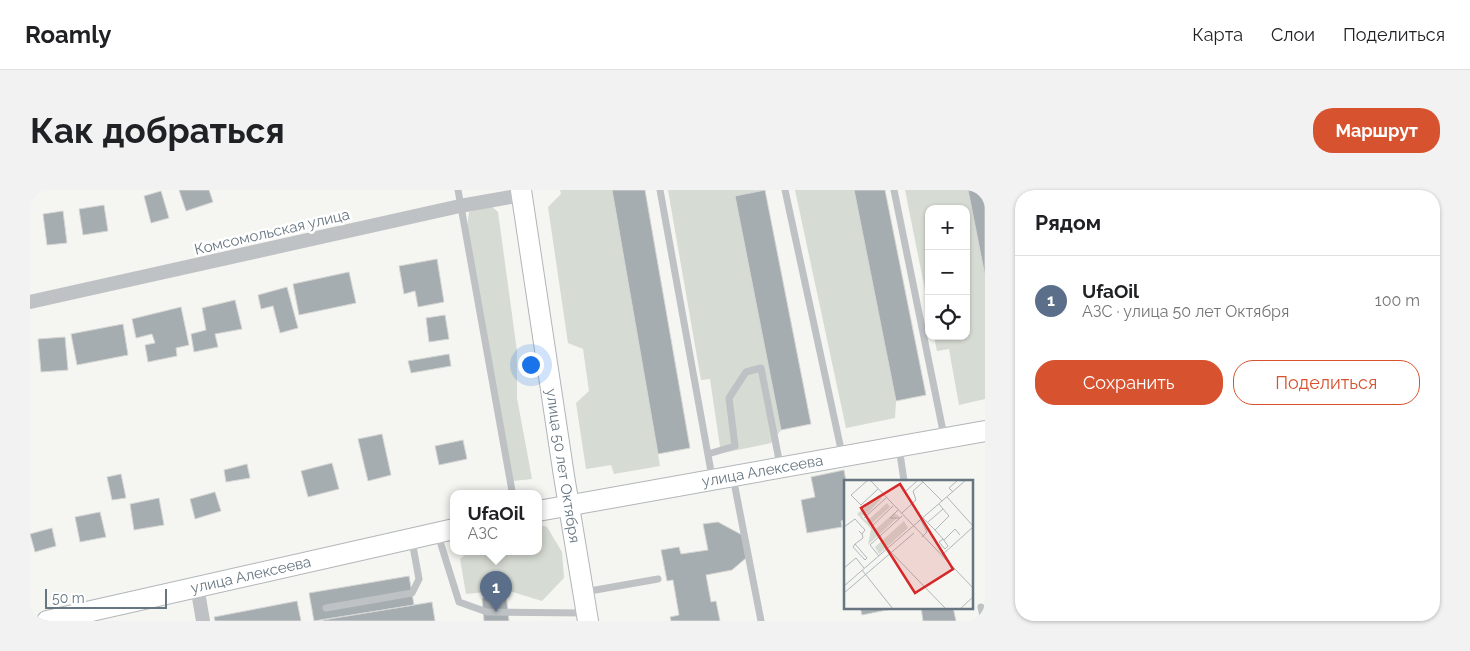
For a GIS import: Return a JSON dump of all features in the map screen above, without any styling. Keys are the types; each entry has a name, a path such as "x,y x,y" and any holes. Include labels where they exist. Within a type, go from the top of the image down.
{"main road":[{"name":"улица 50 лет Октября","path":"522,192 587,617"},
{"name":"улица Алексеева","path":"542,510 985,431"},
{"name":"улица Алексеева","path":"47,621 445,530"}],"street":[{"name":"Комсомольская улица","path":"30,302 522,192"},
{"path":"197,586 203,621"}],"lane":[{"path":"458,190 512,490"},
{"path":"660,190 713,480"},
{"path":"785,190 842,457"},
{"path":"894,190 944,439"},
{"path":"708,454 736,446 729,398 746,372 761,368 781,468"},
{"path":"899,447 904,480"},
{"path":"733,477 761,621"},
{"path":"445,530 459,602 487,612 587,617"},
{"path":"326,608 412,593 419,580 411,538"},
{"path":"583,592 658,579"},
{"path":"982,607 984,621"}],"shaded area":[{"path":"560,190 612,190 660,466 614,474 611,465 586,469 576,403 589,391 583,349 568,343 548,207 561,194"},
{"path":"668,190 765,190 735,196 781,430 771,443 723,453 720,447 710,379 701,380"},
{"path":"795,190 854,190 896,401 895,418 846,428"},
{"path":"905,190 968,190 985,276 985,399 959,405 949,349 937,351 935,340 970,340 970,205 925,205 925,290"},
{"path":"490,205 498,212 517,351 517,398 532,479 513,481 467,227 469,212"},
{"path":"542,526 547,527 562,552 564,578 542,601 506,590 466,594 460,559 465,555 542,555"}],"building":[{"path":"179,190 209,190 213,202 186,211"},
{"path":"612,190 645,190 690,448 658,454"},
{"path":"765,190 811,424 781,430 735,196"},
{"path":"854,190 885,190 926,395 896,401"},
{"path":"968,190 985,190 985,276"},
{"path":"161,191 169,218 151,223 144,196"},
{"path":"104,205 108,231 83,235 79,209"},
{"path":"63,211 67,243 47,245 43,214"},
{"path":"437,259 444,302 418,307 415,291 404,294 399,266"},
{"path":"349,272 356,303 299,315 293,284"},
{"path":"287,287 298,328 280,333 273,306 261,309 258,295"},
{"path":"235,300 242,329 215,334 218,347 194,352 191,334 206,330 202,308"},
{"path":"181,307 189,345 176,348 177,356 148,362 145,345 155,343 152,334 136,338 132,319"},
{"path":"445,315 449,339 429,342 426,318"},
{"path":"123,324 128,355 77,365 71,334"},
{"path":"65,337 68,370 41,372 38,339"},
{"path":"449,354 451,366 411,373 408,361"},
{"path":"382,434 391,475 368,481 358,439"},
{"path":"463,440 467,459 439,465 435,446"},
{"path":"332,463 339,489 308,497 301,471"},
{"path":"247,464 250,478 226,482 224,470"},
{"path":"844,470 846,480 844,480 844,520 841,521 842,527 807,533 801,500 815,497 811,477"},
{"path":"121,474 126,498 112,500 107,477"},
{"path":"215,492 221,511 195,519 190,499"},
{"path":"159,498 164,525 134,530 130,504"},
{"path":"100,512 106,537 80,542 75,517"},
{"path":"718,522 742,535 746,558 732,570 706,575 711,602 716,601 720,621 671,621 670,617 679,615 673,580 667,581 661,550 679,547 681,554 708,550 703,524"},
{"path":"52,528 56,546 35,552 30,534"},
{"path":"409,576 414,605 314,621 309,593"},
{"path":"506,594 509,621 484,621 482,598"},
{"path":"297,601 301,621 215,621 214,617"},
{"path":"432,602 435,621 323,621 323,620"},
{"path":"860,608 892,608 892,609 862,615"},
{"path":"921,608 953,608 956,621 923,621"}],"place":[{"name":"UfaOil","path":"496,612"}]}
